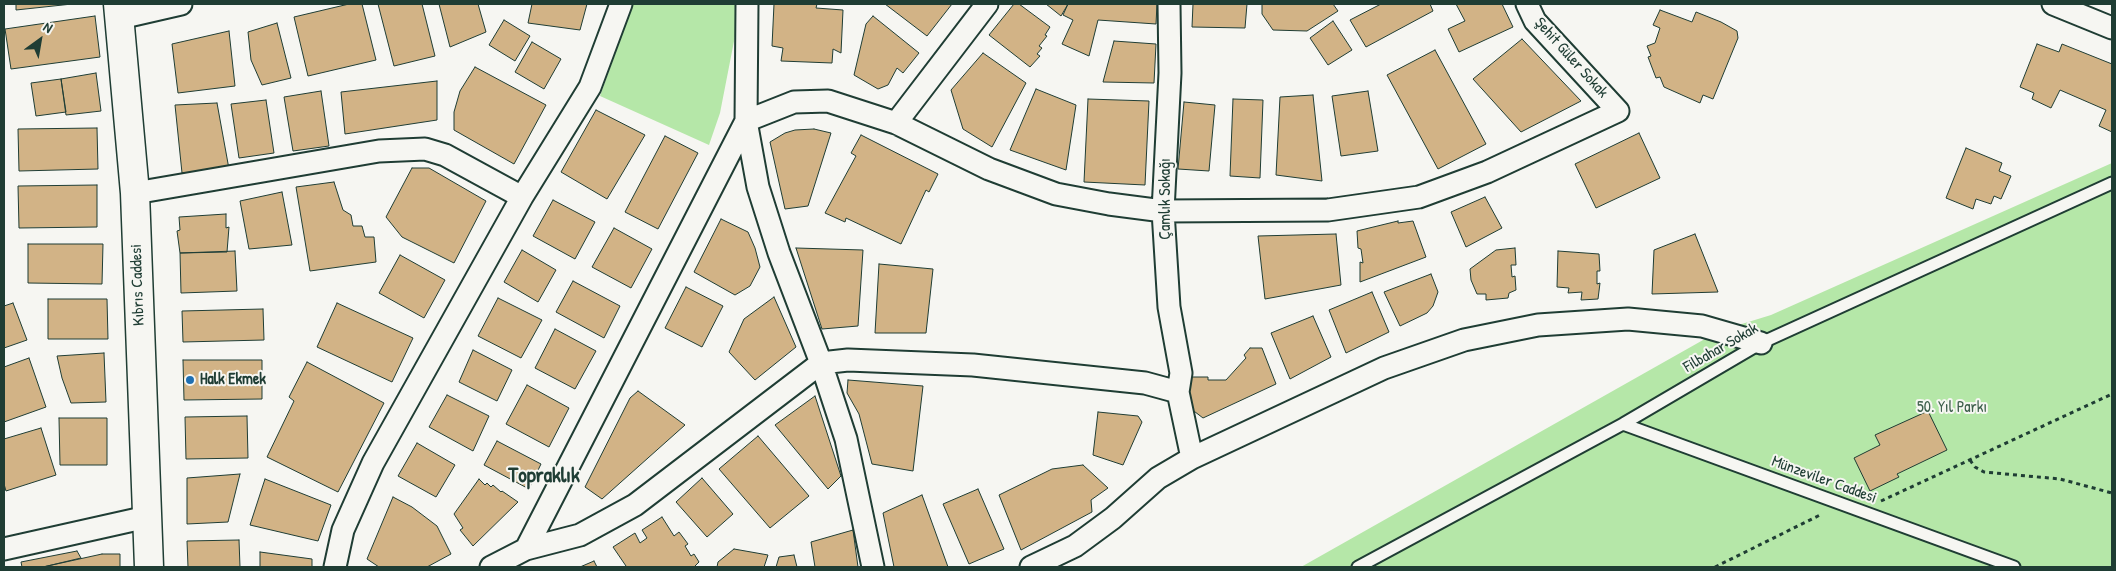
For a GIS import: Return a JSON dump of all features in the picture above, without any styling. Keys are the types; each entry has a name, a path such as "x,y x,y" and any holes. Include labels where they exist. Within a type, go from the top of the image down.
{"main road":[{"name":"Kıbrıs Caddesi","path":"119,11 136,193 149,567"}],"street":[{"path":"119,11 181,4"},
{"path":"335,567 343,530 374,463 522,197 590,87 621,4"},
{"path":"747,4 746,121 758,187 779,253 821,363 846,439 873,567"},
{"path":"896,123 987,4"},
{"name":"Çamlık Sokağı","path":"1169,4 1170,73 1163,211 1169,307 1181,373 1178,392 1192,458"},
{"name":"Şehit Güler Sokak","path":"1163,211 1328,210 1420,197 1487,172 1618,111 1535,21 1527,4"},
{"path":"2053,4 2112,28"},
{"path":"526,549 746,121 794,102 828,101 896,123 989,169 1056,194 1109,204 1163,211"},
{"path":"136,193 379,151 426,149 445,155 522,197"},
{"path":"1031,567 1075,546 1113,518 1158,478 1192,458 1384,368 1464,340 1538,325 1628,319 1702,326 1761,343"},
{"path":"491,567 526,549 580,535 635,505 821,363 848,360 972,365 1145,382 1178,392"},
{"path":"4,549 147,517"}],"lane":[{"name":"Filbahar Sokak","path":"1358,567 1623,424 1761,343 2112,183"},
{"name":"Münzeviler Caddesi","path":"1623,424 2014,567"}],"path":[{"path":"1860,511 2112,394"},
{"path":"1970,460 1975,467 1984,472 2060,478 2112,493"},
{"path":"1715,567 1843,504"}],"green space":[{"path":"633,4 737,4 735,36 720,113 709,145 600,96"},
{"name":"50. Yıl Parkı","path":"2112,163 2112,567 1301,567 1719,331 1771,315"}],"building":[{"path":"16,4 72,4 16,10"},
{"path":"349,4 362,4 376,60 308,76 294,17"},
{"path":"378,4 422,4 435,56 394,66"},
{"path":"439,4 478,4 486,32 450,47"},
{"path":"532,4 587,4 580,30 528,23"},
{"path":"774,4 817,4 816,8 843,10 841,53 833,49 832,63 781,61 783,48 772,46"},
{"path":"885,4 952,4 927,36"},
{"path":"1014,4 1019,4 1050,27 1045,35 1047,36 1039,46 1042,48 1037,54 1040,56 1030,67 989,35"},
{"path":"1046,4 1068,4 1061,16"},
{"path":"1068,4 1157,4 1156,24 1098,20 1089,56 1062,44 1073,20 1063,15"},
{"path":"1193,4 1247,4 1245,28 1192,27"},
{"path":"1262,4 1333,4 1338,11 1307,31 1273,30 1262,14"},
{"path":"1381,4 1430,4 1433,11 1366,47 1350,20"},
{"path":"1456,4 1502,4 1513,27 1459,52 1448,29 1465,21"},
{"path":"1660,10 1692,22 1696,12 1737,31 1738,38 1713,99 1703,95 1700,103 1664,87 1660,77 1656,78 1648,57 1651,56 1647,46 1655,43 1660,28 1653,25"},
{"path":"95,16 100,57 11,69 5,29"},
{"path":"873,16 919,53 903,73 897,68 888,85 878,89 854,75 866,24"},
{"path":"504,20 530,36 515,61 489,45"},
{"path":"1333,21 1352,50 1328,65 1310,38"},
{"path":"277,23 291,78 262,85 251,60 248,32"},
{"path":"229,31 235,86 178,93 172,44"},
{"path":"1522,39 1581,101 1521,132 1473,79"},
{"path":"1114,41 1156,44 1154,83 1103,82"},
{"path":"532,42 561,59 544,89 515,72"},
{"path":"2037,44 2059,52 2062,44 2112,64 2112,132 2099,126 2106,110 2060,90 2051,108 2032,99 2034,93 2020,87"},
{"path":"1435,50 1486,144 1438,169 1387,75"},
{"path":"983,53 1026,83 992,147 963,129 951,90"},
{"path":"475,67 546,105 514,164 454,130 454,112 460,91"},
{"path":"96,73 101,111 66,115 61,79"},
{"path":"61,79 66,112 36,116 31,83"},
{"path":"437,81 437,120 345,134 341,92"},
{"path":"1036,89 1076,105 1066,170 1010,150"},
{"path":"321,91 329,146 293,151 284,97"},
{"path":"1368,91 1378,151 1341,156 1332,96"},
{"path":"1313,95 1322,181 1276,175 1280,97"},
{"path":"1088,99 1149,101 1145,185 1084,182"},
{"path":"1233,99 1263,100 1260,178 1230,176"},
{"path":"266,100 274,153 239,158 231,104"},
{"path":"1184,102 1215,105 1209,171 1178,169"},
{"path":"217,103 229,169 182,173 175,105"},
{"path":"596,110 645,135 607,199 561,172"},
{"path":"97,128 98,169 19,171 18,129"},
{"path":"814,129 831,133 808,206 785,209 770,142 785,133 795,130"},
{"path":"1639,133 1660,178 1596,208 1575,164"},
{"path":"861,135 938,174 929,192 926,190 901,244 846,218 845,222 825,213 856,156 851,153"},
{"path":"665,136 698,153 658,229 625,212"},
{"path":"1966,148 2002,163 1999,171 2011,176 2001,199 1994,196 1991,204 1976,199 1973,209 1946,198"},
{"path":"412,168 429,168 486,201 454,263 402,237 386,217"},
{"path":"334,182 343,210 351,215 353,226 362,226 365,237 374,237 376,262 310,271 296,187"},
{"path":"97,185 97,227 19,228 18,186"},
{"path":"282,192 292,245 249,249 240,201"},
{"path":"1485,197 1502,228 1466,247 1451,212"},
{"path":"553,200 595,222 575,259 533,236"},
{"path":"226,214 226,228 229,227 227,252 180,253 177,231 180,230 179,217"},
{"path":"721,219 748,232 760,267 750,286 735,295 694,272"},
{"path":"1398,221 1398,223 1413,221 1426,257 1360,282 1360,262 1363,263 1361,249 1358,248 1357,231"},
{"path":"614,228 652,249 631,288 592,267"},
{"path":"1336,234 1341,285 1265,299 1258,236"},
{"path":"1695,234 1718,292 1652,294 1654,250"},
{"path":"28,244 103,244 102,284 28,283"},
{"path":"796,248 863,250 858,326 822,329"},
{"path":"1515,248 1516,265 1511,265 1512,277 1515,276 1516,290 1509,293 1508,298 1486,300 1486,294 1477,294 1471,280 1470,269 1496,250"},
{"path":"522,250 556,270 538,302 504,282"},
{"path":"235,251 237,291 181,293 180,253"},
{"path":"1558,251 1599,254 1600,271 1597,271 1597,284 1600,283 1598,299 1581,300 1582,292 1568,293 1569,288 1557,287"},
{"path":"400,255 445,280 424,318 379,293"},
{"path":"879,264 933,269 926,333 875,333"},
{"path":"1431,274 1438,292 1433,306 1427,313 1400,326 1384,292"},
{"path":"573,281 620,306 604,338 556,312"},
{"path":"686,287 723,306 702,347 665,328"},
{"path":"1372,292 1389,332 1346,353 1329,310"},
{"path":"774,297 796,347 755,380 729,352 744,319"},
{"path":"498,298 542,320 521,358 478,336"},
{"path":"48,299 107,299 108,339 48,339"},
{"path":"13,303 27,340 4,348 4,306"},
{"path":"337,303 413,338 392,382 317,347"},
{"path":"263,309 264,340 183,342 182,311"},
{"path":"1313,316 1331,357 1290,379 1271,333"},
{"path":"555,329 596,351 575,389 535,368"},
{"path":"1250,348 1262,348 1276,384 1203,418 1186,405 1190,377 1226,380 1246,358 1244,355"},
{"path":"473,350 512,370 497,401 459,382"},
{"path":"104,353 106,402 71,403 57,356"},
{"path":"29,358 46,407 4,422 4,367"},
{"path":"183,360 262,360 262,399 184,400"},
{"path":"307,362 384,403 338,492 267,457 294,401 289,397"},
{"path":"848,380 923,386 913,471 872,464 859,414 847,393"},
{"path":"527,385 569,408 549,447 506,424"},
{"path":"638,391 685,425 602,499 585,487 630,398"},
{"path":"447,395 489,416 473,451 429,427"},
{"path":"815,396 841,476 828,489 775,425"},
{"path":"1928,411 1947,450 1897,474 1899,477 1870,491 1854,458 1880,445 1875,435"},
{"path":"1098,412 1138,416 1142,422 1123,465 1093,455"},
{"path":"247,416 248,458 186,459 185,417"},
{"path":"59,418 107,418 107,465 60,465"},
{"path":"41,428 56,475 6,491 4,484 4,439"},
{"path":"758,436 809,496 770,528 719,469"},
{"path":"497,441 541,464 529,489 484,465"},
{"path":"417,443 455,465 436,497 398,476"},
{"path":"1083,465 1108,488 1091,500 1092,512 1021,550 999,495 1052,469"},
{"path":"240,474 228,522 187,524 187,478"},
{"path":"702,478 733,514 707,537 676,502"},
{"path":"265,479 331,505 318,541 250,525"},
{"path":"479,479 485,485 487,483 491,487 493,485 518,502 473,546 460,530 463,528 454,514"},
{"path":"978,489 1004,549 969,564 943,504"},
{"path":"922,495 948,567 894,567 883,513"},
{"path":"393,497 412,507 437,526 451,554 427,567 379,567 367,559"},
{"path":"662,517 674,536 679,532 688,544 685,546 691,556 694,554 699,562 694,567 624,567 626,566 613,547 635,533 640,543 647,538 642,530"},
{"path":"853,530 858,567 815,567 811,542"},
{"path":"239,540 240,567 188,567 187,541"},
{"path":"734,549 768,555 764,567 717,567 718,562"},
{"path":"77,551 81,558 43,567 22,567 21,562"},
{"path":"260,552 312,559 312,567 260,567"},
{"path":"102,554 120,554 120,567 43,567"},
{"path":"794,555 797,567 776,567 779,557"},
{"path":"594,561 597,567 580,567"}],"place":[{"name":"Halk Ekmek","path":"190,380"}],"district":[{"name":"Topraklık","path":"544,476"}]}
